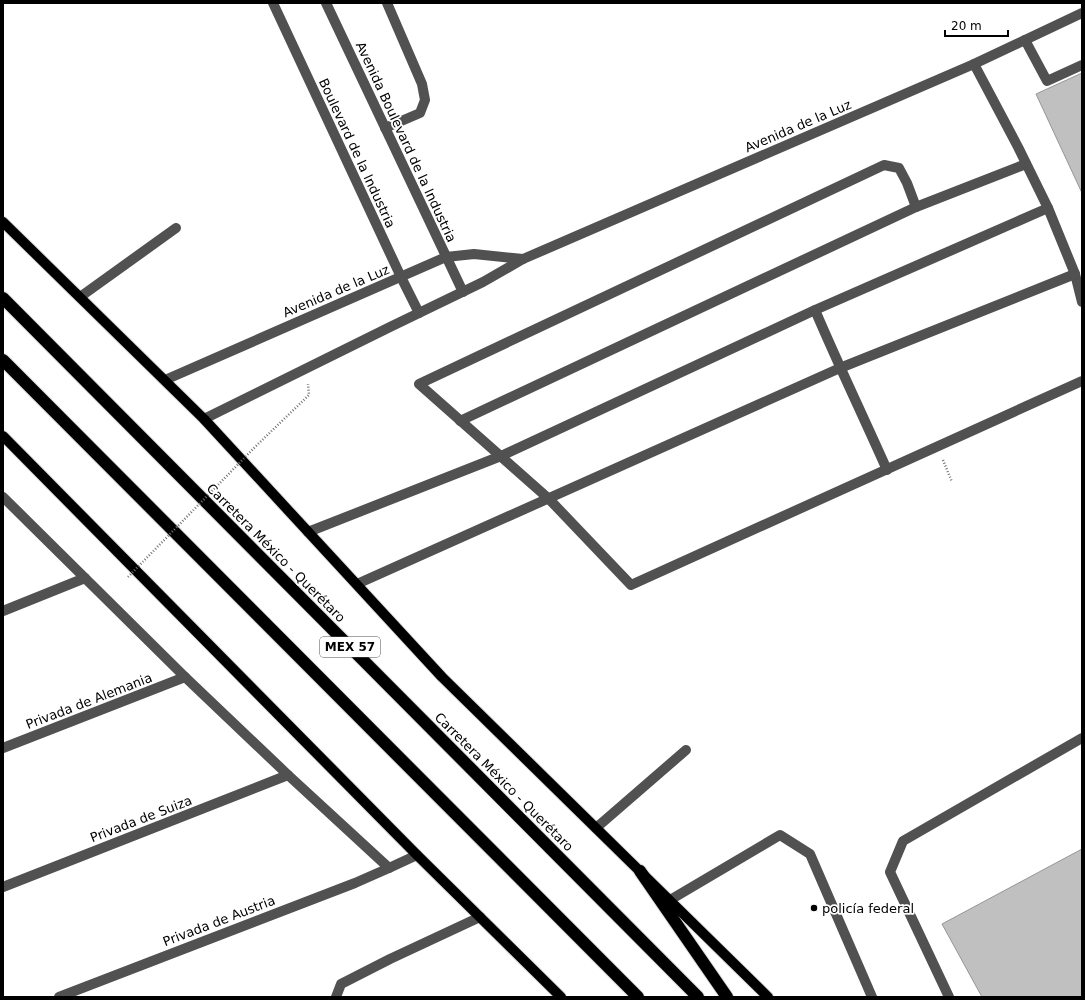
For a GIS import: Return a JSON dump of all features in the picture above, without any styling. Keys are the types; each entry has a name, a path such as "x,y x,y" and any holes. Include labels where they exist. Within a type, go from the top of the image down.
{"highway":[{"name":"Carretera México - Querétaro","path":"3,298 698,997"},
{"name":"MEX 57","path":"3,360 638,997"},
{"path":"640,870 727,997"}],"main road":[{"path":"3,222 204,419 442,677 768,997"},
{"path":"3,436 417,855 561,997"}],"street":[{"name":"Boulevard de la Industria","path":"273,3 401,278 419,313"},
{"name":"Avenida Boulevard de la Industria","path":"326,3 462,292"},
{"path":"385,128 420,113 425,100 422,84 387,3"},
{"name":"Avenida de la Luz","path":"419,313 483,282 523,259 974,64 1082,13"},
{"path":"1024,40 1047,81 1082,65"},
{"path":"974,64 1048,208 1075,274 1082,302"},
{"path":"460,421 916,207 1026,164"},
{"path":"916,207 899,168 884,165 419,384 549,499 631,585 1082,381"},
{"path":"308,532 501,456 815,310 1048,208"},
{"path":"80,297 176,228"},
{"name":"Avenida de la Luz","path":"165,380 446,257 474,254 523,259"},
{"path":"356,584 840,368 1075,274"},
{"path":"815,310 886,470"},
{"path":"204,419 419,313"},
{"path":"3,497 185,677 288,776 389,868"},
{"path":"3,611 85,578"},
{"name":"Privada de Alemania","path":"3,748 185,677"},
{"path":"949,997 890,872 903,840 1082,738"},
{"path":"596,828 686,750"},
{"name":"Privada de Suiza","path":"3,887 288,776"},
{"path":"670,900 780,835 810,854 872,997"},
{"name":"Privada de Austria","path":"59,997 355,883 417,855"},
{"path":"336,997 341,984 390,959 480,917"}],"path":[{"path":"128,577 256,446 309,395"},
{"path":"937,447 952,482"}],"building":[{"path":"1082,73 1082,193 1036,94"},
{"path":"1082,849 1082,997 982,997 942,924"}],"place":[{"name":"policía federal","path":"814,908"}]}
